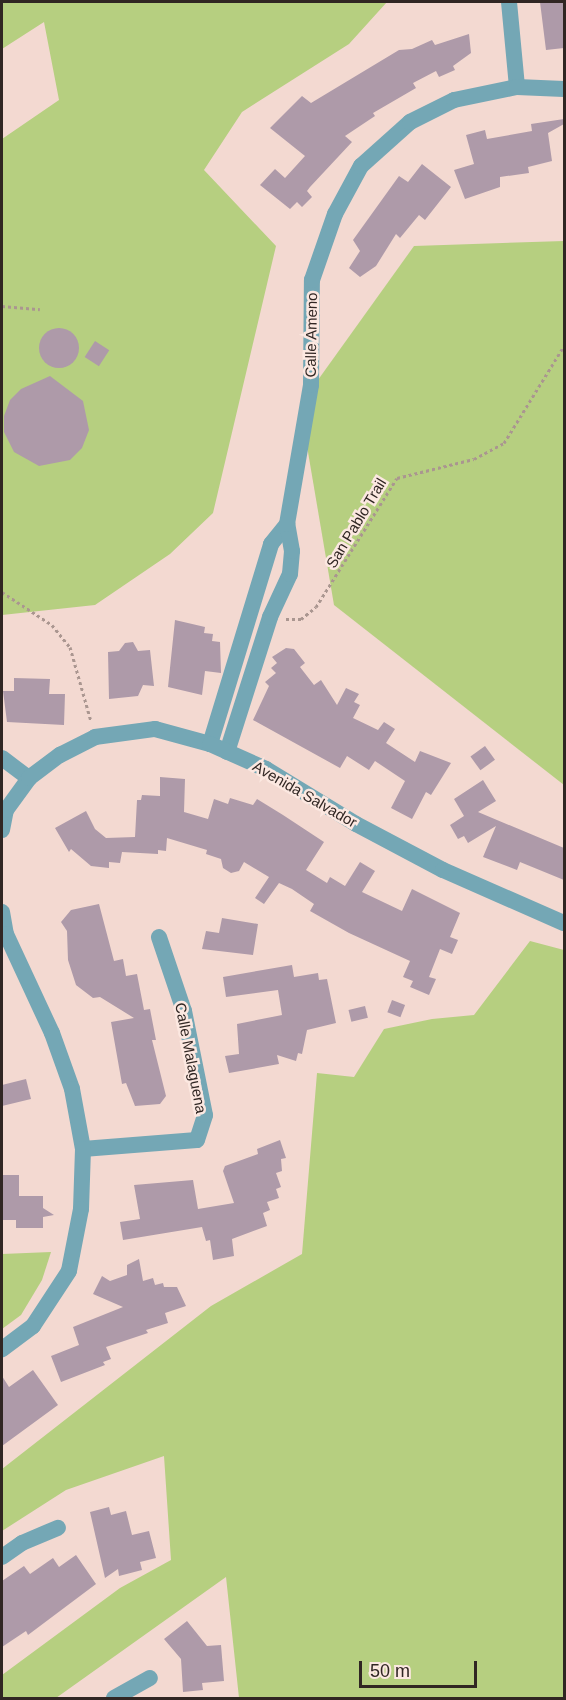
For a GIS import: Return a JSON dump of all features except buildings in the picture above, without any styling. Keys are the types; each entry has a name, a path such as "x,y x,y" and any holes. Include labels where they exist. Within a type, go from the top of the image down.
{"street":[{"path":"509,2 516,87"},
{"name":"Calle Ameno","path":"227,752 270,617 290,574 292,551 287,524 311,385 312,280 335,214 361,166 410,122 454,100 516,87 564,88"},
{"name":"Calle Ameno","path":"210,744 271,544 287,524"},
{"name":"Avenida Salvador","path":"2,830 6,810 29,778 60,754 95,737 155,729 210,744 266,769 356,824 443,870 564,923"},
{"path":"2,758 29,778"},
{"path":"2,912 4,935 52,1033 72,1089 83,1149 81,1209 69,1271 33,1326 2,1350"},
{"name":"Calle Malaguena","path":"83,1149 197,1140 205,1115 184,1011 159,937"},
{"path":"2,1557 22,1543 58,1528"},
{"path":"114,1698 150,1678"}],"path":[{"path":"2,306 40,309"},
{"name":"San Pablo Trail","path":"270,617 301,619 316,607 397,478 474,459 504,443 564,346"},
{"path":"2,591 52,625 70,646 95,737"}],"green space":[{"path":"2,2 387,2 349,44 242,112 204,170 276,246 213,513 170,554 95,605 2,615 2,139 59,100 44,22 2,49"},
{"path":"564,241 564,785 334,605 300,405 414,246"},
{"path":"530,941 564,950 564,1698 239,1698 226,1577 56,1698 2,1698 2,1675 120,1588 171,1560 164,1456 66,1490 2,1531 2,1469 211,1306 302,1254 317,1073 354,1077 384,1029 432,1019 474,1015"},
{"path":"51,1252 42,1280 21,1315 2,1329 2,1254"}]}
